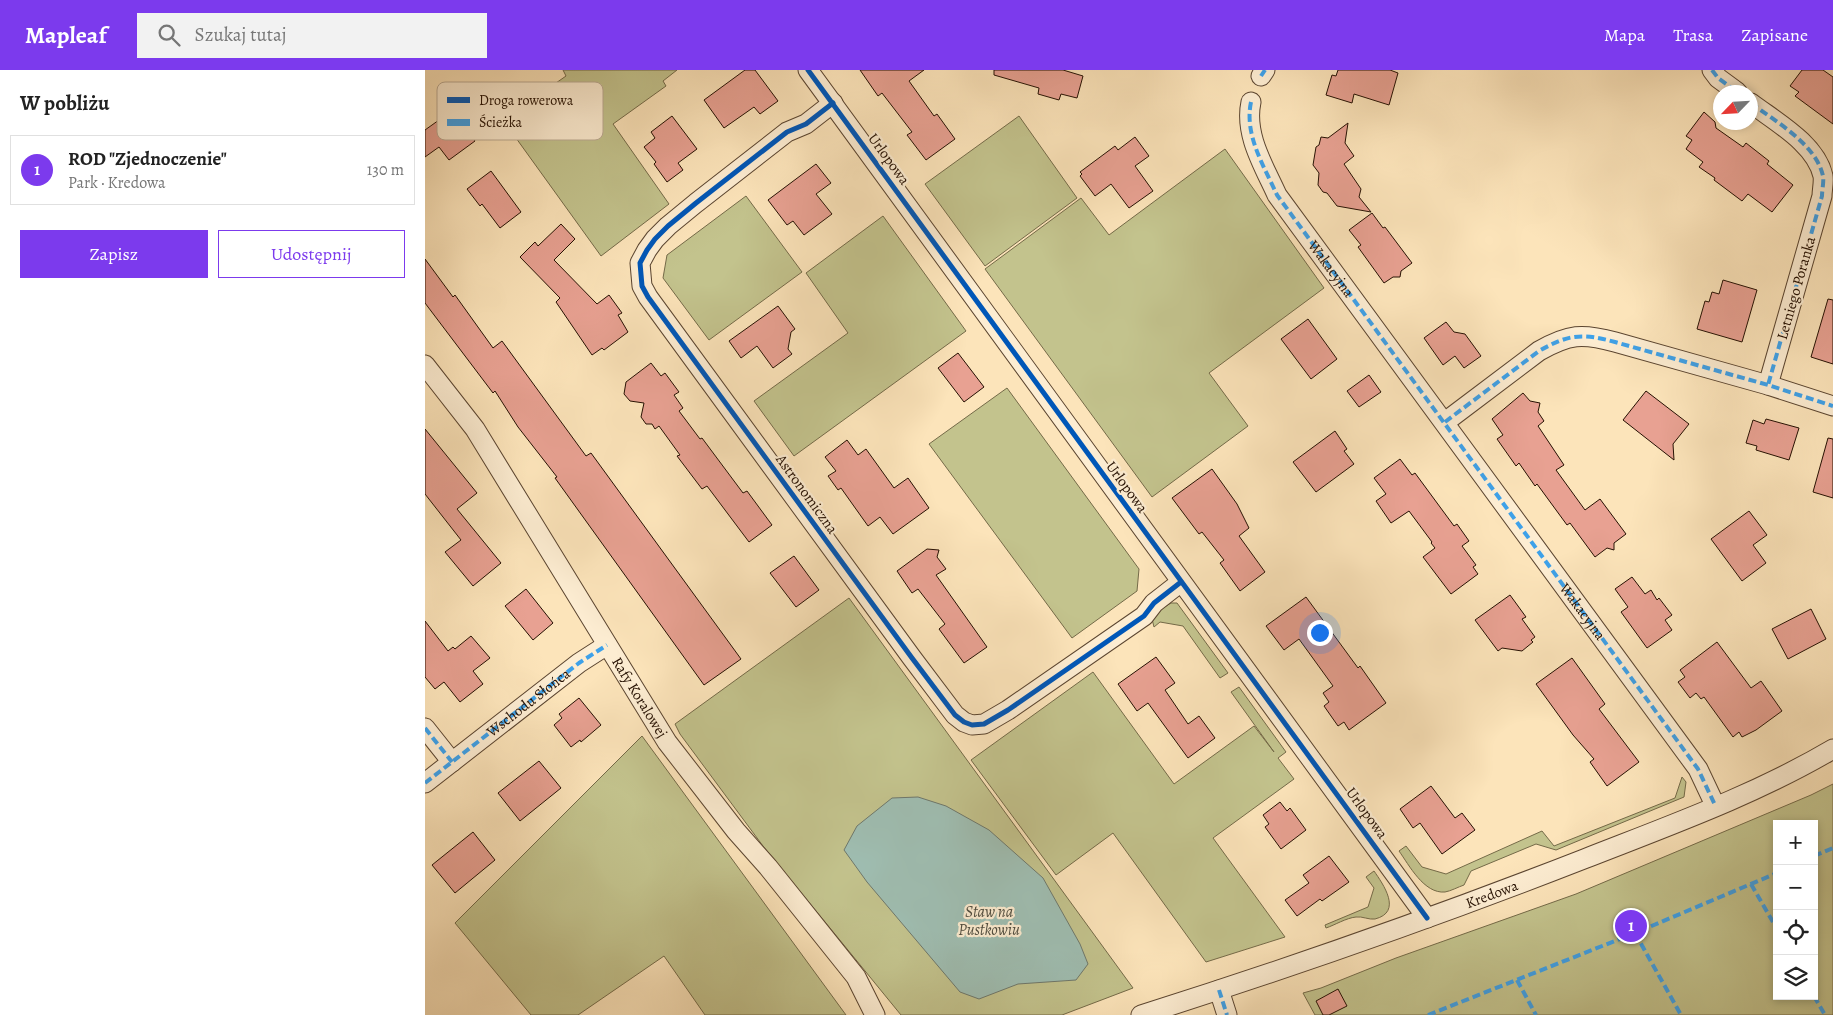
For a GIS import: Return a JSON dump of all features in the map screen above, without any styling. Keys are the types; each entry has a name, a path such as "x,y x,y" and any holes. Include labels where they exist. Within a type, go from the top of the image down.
{"street":[{"name":"Urlopowa","path":"808,70 1427,918"},
{"path":"1712,70 1717,78 1727,85"},
{"name":"Wakacyjna","path":"1251,102 1249,112 1250,128 1257,152 1277,195 1698,769 1715,805"},
{"name":"Astronomiczna","path":"833,103 806,124 787,132 668,226 647,250 641,263 642,286 648,297 928,679 955,715 964,722 972,725 984,724 1008,710 1144,616 1153,603 1181,582"},
{"name":"Letniego Poranka","path":"1758,108 1807,146 1818,162 1823,178 1822,196 1768,385"},
{"path":"1445,422 1539,351 1557,341 1575,336 1592,336 1768,385 1833,406"},
{"name":"Rafy Koralowej","path":"425,366 475,429 667,742 736,831 856,977 875,1015"},
{"name":"Wschodu Słońca","path":"425,783 579,663 607,645"},
{"path":"425,728 452,762"},
{"name":"Kredowa","path":"1141,1015 1427,918 1548,873 1686,819 1786,774 1833,749"},
{"path":"1219,990 1227,1015"}],"green space":[{"path":"563,70 677,70 663,81 666,86 613,124 669,204 601,256 517,140 603,140 603,82 557,82 566,76"},
{"path":"1019,116 1077,198 985,266 925,184"},
{"path":"1225,149 1324,288 1209,373 1248,426 1152,497 985,269 1081,198 1109,235"},
{"path":"746,196 802,272 709,340 663,278 667,255"},
{"path":"883,216 966,331 794,456 754,401 848,333 806,273"},
{"path":"1007,388 1139,569 1137,591 1072,638 929,444"},
{"path":"849,598 1133,988 1062,1015 901,1015 763,846 680,734 675,724"},
{"path":"1171,603 1177,603 1228,673 1220,678 1183,626 1160,622 1154,627 1152,619 1161,609"},
{"path":"1093,672 1174,784 1254,726 1274,752 1231,692 1239,687 1286,752 1278,758 1294,779 1213,838 1285,937 1206,962 1113,833 1056,875 971,760"},
{"path":"642,736 846,1015 705,1015 664,956 578,1015 531,1015 455,923"},
{"path":"1682,777 1686,782 1684,797 1556,850 1536,844 1471,871 1464,885 1445,892 1437,891 1424,884 1412,871 1399,851 1406,846 1422,867 1446,874 1542,831 1554,846 1675,798"},
{"path":"1833,784 1833,1015 1315,1015 1303,993 1321,988 1396,958 1576,894"},
{"path":"1374,871 1386,890 1389,904 1388,910 1375,919 1352,918 1326,928 1325,925 1368,907 1374,888 1366,877"}],"water":[{"name":"Staw na Pustkowiu","path":"918,797 946,806 989,830 1043,878 1080,944 1088,964 1076,980 1018,984 979,999 960,992 867,882 844,850 857,826 892,798"}],"building":[{"path":"745,70 755,70 778,101 760,114 754,107 724,128 704,100"},
{"path":"860,70 924,70 909,81 934,116 937,114 955,139 926,160 907,135 912,132 882,93 878,96"},
{"path":"994,70 1063,70 1083,76 1077,98 1061,94 1059,100 1038,94 1039,88 994,75"},
{"path":"1338,70 1390,70 1398,73 1389,105 1354,94 1352,103 1326,95 1332,75 1336,76"},
{"path":"1802,70 1823,70 1833,77 1833,124 1795,96 1799,92 1790,86"},
{"path":"1704,112 1713,120 1713,130 1719,130 1743,147 1746,143 1769,161 1767,164 1793,185 1772,212 1748,194 1742,201 1699,167 1703,162 1686,149 1692,140 1686,136"},
{"path":"672,116 697,149 678,163 683,170 667,182 654,164 656,162 644,147 655,138 651,132"},
{"path":"437,121 437,140 475,141 449,160 439,147 425,157 425,130"},
{"path":"1348,123 1345,143 1354,156 1344,164 1361,189 1359,197 1371,212 1337,206 1318,185 1319,173 1313,165 1316,147 1319,145 1321,137 1328,138"},
{"path":"1135,137 1149,156 1135,166 1153,191 1129,208 1111,184 1095,196 1080,176 1082,174 1080,172 1115,146 1118,150"},
{"path":"816,164 831,183 816,194 832,214 804,235 793,221 787,225 768,200"},
{"path":"491,171 521,212 500,228 482,204 480,206 467,189"},
{"path":"1372,213 1412,263 1401,271 1400,277 1393,277 1384,283 1358,247 1361,245 1349,230"},
{"path":"561,224 575,239 554,260 597,304 609,295 622,313 618,315 628,332 604,350 602,348 592,355 556,302 560,298 520,257 535,242 538,246"},
{"path":"425,259 453,297 455,295 493,348 502,341 586,456 591,453 741,659 704,685 555,478 557,477 518,427 495,391 493,393 425,303"},
{"path":"1723,280 1757,290 1742,342 1697,329 1705,301 1709,302 1712,292 1719,294"},
{"path":"1828,299 1833,300 1833,364 1811,357"},
{"path":"778,306 795,329 791,332 788,349 792,354 773,368 757,346 741,358 729,341"},
{"path":"1308,319 1337,359 1311,379 1281,339"},
{"path":"1446,322 1454,332 1465,334 1481,356 1464,368 1455,356 1443,365 1424,338"},
{"path":"958,353 984,387 964,402 938,368"},
{"path":"651,363 661,376 665,373 679,392 674,395 683,408 679,411 700,439 702,438 743,493 747,491 772,525 749,542 707,486 702,489 677,456 680,455 659,426 655,429 652,424 646,424 641,417 644,403 630,401 624,394 626,382"},
{"path":"1369,375 1381,392 1359,407 1347,391"},
{"path":"1646,391 1689,424 1673,444 1674,460 1623,420"},
{"path":"1523,393 1530,401 1540,403 1538,412 1544,421 1538,426 1564,465 1556,470 1585,510 1600,499 1626,534 1614,543 1614,550 1607,548 1595,557 1570,523 1567,525 1537,484 1535,486 1519,463 1516,466 1497,439 1503,435 1492,419"},
{"path":"1766,419 1799,428 1789,460 1756,450 1757,446 1746,443 1753,420 1764,424"},
{"path":"425,429 477,493 457,509 501,563 473,586 445,552 461,540 425,494"},
{"path":"1335,431 1347,449 1344,451 1354,464 1316,492 1293,462"},
{"path":"1828,438 1833,439 1833,498 1813,492"},
{"path":"847,440 858,455 866,449 894,488 908,478 929,508 893,534 880,517 868,526 841,488 838,490 828,476 836,471 825,457"},
{"path":"1400,459 1412,475 1415,473 1454,526 1457,524 1469,541 1462,546 1476,565 1473,567 1478,574 1451,594 1423,557 1435,548 1409,511 1391,523 1376,501 1386,494 1374,478"},
{"path":"1212,469 1237,504 1249,528 1239,536 1265,572 1240,591 1220,563 1224,560 1202,532 1199,534 1172,498"},
{"path":"1749,511 1767,535 1753,545 1766,563 1742,581 1711,539"},
{"path":"927,549 939,550 937,557 946,569 936,575 987,647 964,663 939,629 945,624 918,589 912,593 897,571"},
{"path":"794,556 819,590 796,607 770,573"},
{"path":"1632,577 1645,594 1651,590 1657,600 1659,598 1672,615 1665,620 1672,630 1647,648 1621,612 1628,607 1615,589"},
{"path":"526,589 553,623 533,640 505,606"},
{"path":"1510,595 1526,617 1522,619 1535,637 1531,640 1533,642 1522,651 1502,648 1498,651 1475,620"},
{"path":"1306,597 1358,668 1360,666 1386,703 1349,730 1344,722 1338,726 1324,706 1329,702 1323,693 1333,686 1299,639 1284,650 1266,626"},
{"path":"1811,609 1826,639 1788,659 1772,629"},
{"path":"425,621 448,651 453,647 455,649 471,636 490,658 473,671 483,684 460,702 444,682 435,689 425,677"},
{"path":"1717,642 1751,688 1761,681 1782,711 1756,730 1742,737 1739,732 1733,737 1704,697 1701,699 1696,693 1690,698 1678,682 1685,677 1680,670"},
{"path":"1156,657 1175,683 1165,690 1188,724 1199,716 1215,738 1188,758 1148,703 1137,711 1118,684"},
{"path":"1572,658 1605,704 1599,709 1639,762 1607,786 1590,762 1594,759 1573,735 1536,684"},
{"path":"579,698 601,725 581,742 580,740 571,747 554,725 562,718 559,714"},
{"path":"539,761 561,788 520,821 498,793"},
{"path":"1431,786 1455,818 1462,813 1475,830 1442,854 1420,823 1413,828 1400,809"},
{"path":"1280,802 1287,811 1290,808 1306,830 1281,849 1265,827 1269,824 1263,815"},
{"path":"473,832 495,860 455,893 432,865"},
{"path":"1329,856 1349,882 1322,901 1320,899 1297,916 1285,900 1309,883 1303,875"},
{"path":"1338,989 1347,1006 1329,1015 1323,1015 1316,1001"}],"marked path":[{"path":"1261,76 1265,70"},
{"path":"1712,70 1718,78 1728,85"},
{"path":"1251,102 1250,126 1253,138 1261,162 1277,195 1698,769 1715,805"},
{"path":"1758,108 1804,144 1819,164 1823,176 1822,196 1768,385"},
{"path":"1445,422 1539,351 1559,341 1584,336 1615,342 1768,385 1833,406"},
{"path":"425,783 579,663 607,645"},
{"path":"425,728 452,762"},
{"path":"1818,854 1833,848"},
{"path":"1428,1015 1635,933 1773,875"},
{"path":"1751,884 1773,922"},
{"path":"1635,933 1681,1015"},
{"path":"1517,980 1536,1015"},
{"path":"1219,990 1227,1015"},
{"path":"1816,1000 1825,1015"}],"cycle path":[{"path":"808,70 1427,918"},
{"path":"833,103 806,124 787,132 696,203 655,239 640,263 642,286 648,297 912,658 955,715 964,722 972,725 984,724 1008,710 1144,616 1154,603 1181,582"}],"place":[{"name":"ROD \"Zjednoczenie\"","path":"1631,926"}]}
